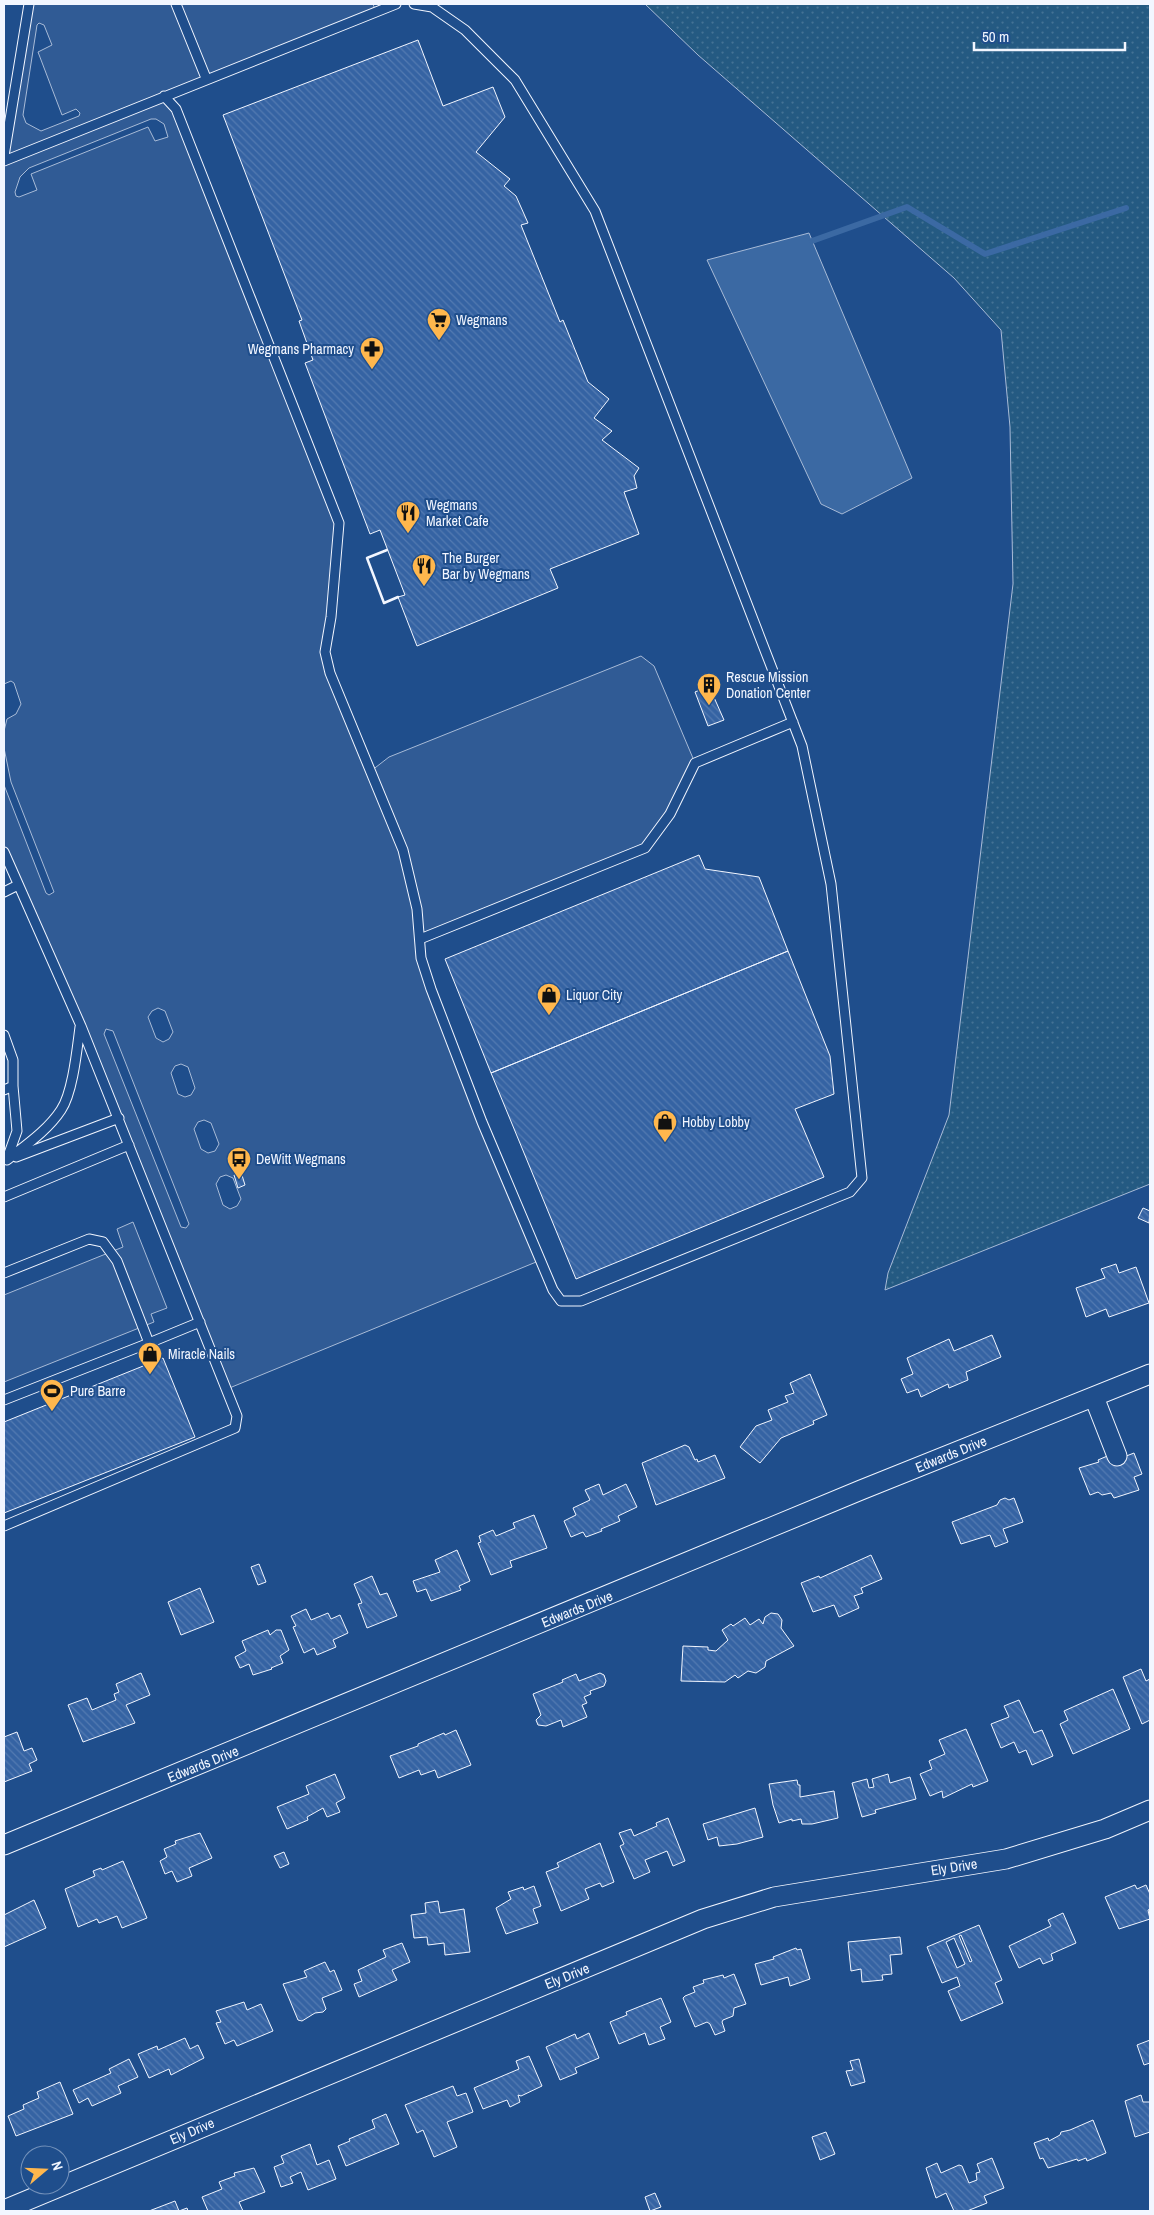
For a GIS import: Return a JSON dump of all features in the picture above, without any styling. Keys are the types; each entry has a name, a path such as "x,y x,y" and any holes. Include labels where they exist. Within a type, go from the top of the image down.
{"street":[{"name":"Edwards Drive","path":"4,1845 861,1490 1150,1374"},
{"path":"1094,1397 1117,1456"},
{"name":"Ely Drive","path":"4,2210 703,1920 774,1897 1006,1859 1105,1829 1150,1810"}],"lane":[{"path":"4,156 28,4"},
{"path":"176,4 206,78"},
{"path":"4,161 206,78 270,56 374,8 396,4"},
{"path":"164,96 176,109 339,523 332,617 325,652 330,672 403,850 417,909 421,958 431,989 482,1122 553,1290 561,1301 581,1301 850,1192 862,1178 832,884 802,746 595,211 515,80 464,30 432,7 414,4"},
{"path":"420,939 645,848 670,814 695,763 793,722"},
{"path":"4,852 119,1118 237,1416 235,1428 4,1526"},
{"path":"4,892 18,885"},
{"path":"5,1160 37,1137 62,1109 76,1060 80,1026"},
{"path":"4,1035 13,1060 17,1131 5,1160"},
{"path":"4,1090 13,1086"},
{"path":"5,1160 119,1118"},
{"path":"4,1197 129,1145"},
{"path":"4,1272 89,1239 103,1242 117,1261 148,1343"},
{"path":"4,1400 200,1322"}],"shaded area":[{"path":"29,4 373,4 376,12 164,96 176,109 339,523 325,652 371,771 389,757 641,656 654,666 695,763 645,848 420,939 421,958 541,1260 227,1389 4,852 4,785 46,893 49,895 54,892 11,782 4,748 4,731 7,719 16,714 21,704 14,683 11,681 4,684 4,156","holes":["39,23 44,25 52,45 38,52 62,115 76,109 80,113 79,116 41,131 26,123 23,115 37,25","151,119 156,119 164,124 168,137 155,141 148,127 31,174 37,190 19,197 16,196 15,192 20,177 29,168","158,1008 165,1011 173,1032 169,1039 163,1042 156,1038 148,1017 152,1011","106,1029 113,1031 189,1224 186,1228 181,1227 104,1034","181,1064 188,1067 195,1088 191,1095 185,1097 178,1094 171,1073 175,1066","204,1120 211,1123 219,1144 215,1151 208,1153 201,1149 194,1129 198,1122","226,1175 233,1178 241,1199 237,1206 230,1209 223,1205 216,1184 220,1177"]},
{"path":"645,4 1150,4 1150,1184 885,1290 888,1273 949,1115 1013,584 1010,427 1001,330 954,278 698,55"},
{"path":"809,233 912,478 842,514 821,504 707,260"},
{"path":"133,1222 167,1308 151,1314 154,1322 4,1382 4,1295 123,1247 117,1229"}],"building":[{"name":"Wegmans","path":"418,40 443,106 493,87 505,117 476,152 510,179 504,186 516,196 528,223 521,225 560,322 563,320 588,382 609,399 594,418 612,431 602,440 639,468 634,476 637,488 624,492 639,534 550,569 558,588 417,646 398,597 405,595 380,530 370,534 305,363 313,360 299,321 302,320 223,115"},
{"name":"Rescue Mission Donation Center","path":"709,686 724,720 708,726 695,692"},
{"name":"Liquor City","path":"699,855 705,869 759,877 788,951 491,1073 445,959"},
{"name":"Hobby Lobby","path":"788,951 830,1056 834,1094 795,1109 824,1177 576,1279 491,1073"},
{"name":"DeWitt Wegmans","path":"241,1172 245,1185 238,1188 234,1175"},
{"path":"1143,1208 1150,1211 1149,1223 1138,1218"},
{"path":"1116,1264 1119,1273 1136,1267 1149,1303 1109,1317 1106,1309 1086,1317 1076,1288 1105,1278 1101,1269"},
{"path":"992,1335 1001,1357 966,1372 968,1380 949,1388 948,1384 921,1397 918,1389 907,1393 901,1379 913,1374 907,1358 949,1339 954,1351"},
{"path":"163,1358 195,1437 4,1513 4,1422"},
{"path":"810,1374 827,1415 813,1421 814,1424 781,1438 760,1463 740,1447 756,1426 772,1420 768,1410 788,1402 785,1396 794,1393 790,1383"},
{"path":"685,1445 689,1447 695,1460 697,1459 698,1462 715,1455 725,1478 656,1505 642,1463"},
{"path":"1134,1453 1142,1474 1134,1477 1139,1490 1114,1498 1111,1493 1102,1495 1098,1492 1090,1495 1079,1468 1099,1462 1098,1460 1112,1454 1116,1460"},
{"path":"599,1484 603,1495 626,1484 637,1507 618,1516 620,1521 601,1529 602,1531 586,1537 583,1532 571,1537 564,1521 576,1515 573,1508 590,1500 585,1490"},
{"path":"1005,1498 1009,1500 1014,1498 1023,1522 1003,1529 1008,1542 995,1547 990,1535 961,1544 952,1522 997,1505 1000,1500"},
{"path":"534,1515 547,1548 510,1561 512,1567 491,1575 478,1543 481,1542 479,1536 493,1530 496,1536 515,1528 513,1523"},
{"path":"457,1550 470,1581 459,1586 461,1590 431,1601 426,1589 417,1592 413,1581 440,1572 435,1560"},
{"path":"871,1555 882,1579 861,1588 863,1593 854,1596 859,1608 839,1617 834,1605 813,1612 801,1583 819,1576 820,1578"},
{"path":"259,1564 266,1582 258,1585 251,1567"},
{"path":"372,1576 380,1595 387,1593 397,1616 367,1628 358,1604 362,1603 354,1584"},
{"path":"200,1588 214,1622 181,1635 168,1602"},
{"path":"306,1609 311,1620 328,1613 331,1619 340,1615 348,1633 333,1640 336,1647 317,1655 314,1648 304,1653 293,1627 296,1626 291,1616"},
{"path":"771,1613 778,1614 782,1620 781,1628 794,1646 766,1661 765,1667 756,1673 748,1671 738,1678 735,1675 725,1682 681,1681 683,1646 708,1647 708,1650 716,1651 728,1640 722,1630 731,1624 733,1626 745,1618 750,1625 759,1619 763,1624 765,1617"},
{"path":"268,1630 270,1635 276,1630 281,1630 289,1650 280,1656 283,1663 253,1675 249,1664 240,1668 235,1657 246,1651 242,1641"},
{"path":"1141,1669 1146,1681 1150,1679 1150,1720 1142,1724 1123,1677"},
{"path":"141,1673 150,1695 126,1705 135,1723 83,1742 68,1705 87,1698 92,1710 116,1700 114,1694 119,1692 116,1684"},
{"path":"600,1673 604,1675 606,1681 604,1686 590,1691 591,1694 584,1697 587,1703 582,1705 587,1717 563,1727 561,1720 546,1726 538,1725 536,1720 541,1715 533,1694 563,1682 562,1680 576,1674 579,1681"},
{"path":"1113,1689 1130,1729 1073,1754 1060,1724 1068,1720 1064,1711"},
{"path":"1019,1700 1034,1733 1042,1730 1053,1756 1032,1765 1026,1750 1019,1753 1014,1742 1001,1748 991,1724 1009,1717 1004,1706"},
{"path":"966,1729 988,1781 973,1787 972,1784 943,1798 942,1791 930,1796 920,1774 932,1769 929,1761 945,1754 939,1740"},
{"path":"456,1730 471,1765 438,1778 435,1770 421,1775 419,1770 399,1778 390,1756 418,1746 418,1744 444,1733 445,1735"},
{"path":"17,1732 24,1751 32,1748 37,1760 29,1764 32,1771 4,1782 4,1737"},
{"path":"335,1774 345,1798 336,1803 340,1812 327,1817 323,1808 307,1817 308,1820 287,1829 277,1807 309,1794 306,1786"},
{"path":"888,1774 890,1783 910,1777 916,1799 875,1810 876,1813 862,1817 852,1783 867,1779 869,1788 874,1787 872,1779"},
{"path":"797,1780 798,1785 800,1785 800,1797 834,1791 838,1818 812,1824 802,1824 801,1819 792,1821 792,1819 779,1823 769,1784"},
{"path":"755,1808 763,1837 737,1844 719,1846 717,1837 708,1840 703,1824"},
{"path":"668,1818 685,1861 673,1866 667,1851 645,1860 650,1872 634,1879 620,1846 624,1844 619,1833 631,1829 634,1836 657,1826 656,1823"},
{"path":"200,1833 212,1858 189,1868 192,1876 177,1882 172,1871 165,1874 160,1861 167,1857 164,1849 176,1844 175,1841"},
{"path":"600,1843 614,1882 602,1887 600,1883 585,1889 589,1899 561,1911 546,1872 559,1867 557,1863"},
{"path":"284,1852 289,1864 280,1868 274,1856"},
{"path":"123,1861 147,1918 122,1928 117,1916 99,1923 97,1919 78,1927 65,1889 95,1876 93,1871 101,1868 102,1870"},
{"path":"1135,1885 1137,1889 1146,1885 1150,1894 1150,1909 1148,1910 1150,1919 1119,1929 1105,1897"},
{"path":"534,1886 541,1906 533,1909 538,1923 506,1934 496,1908 511,1899 508,1892 523,1887 524,1890"},
{"path":"34,1900 46,1928 4,1947 4,1915"},
{"path":"438,1901 440,1913 464,1909 470,1952 445,1955 444,1943 428,1945 427,1937 414,1938 411,1915 426,1913 425,1903"},
{"path":"1063,1913 1076,1943 1051,1954 1053,1960 1043,1964 1040,1958 1019,1968 1009,1946 1051,1926 1048,1920"},
{"path":"979,1925 1002,1980 995,1983 1003,2003 961,2021 948,1991 960,1986 957,1977 942,1983 927,1947","holes":["961,1935 972,1961 970,1962 959,1936","954,1938 965,1964 957,1968 946,1942"]},
{"path":"900,1937 902,1954 890,1955 892,1974 882,1975 883,1980 862,1982 861,1969 851,1971 848,1942"},
{"path":"402,1943 410,1962 392,1970 397,1980 359,1997 354,1984 362,1981 358,1970 386,1957 383,1950"},
{"path":"796,1948 797,1950 801,1949 810,1979 790,1986 788,1977 761,1985 755,1964 774,1959 773,1957"},
{"path":"325,1962 330,1972 334,1970 342,1990 322,1998 326,2009 323,2012 315,2013 302,2021 298,2020 283,1984 307,1977 304,1971"},
{"path":"734,1974 746,2004 734,2008 733,2016 723,2020 725,2031 715,2035 710,2024 707,2022 695,2027 683,1998 695,1992 693,1987 704,1983 703,1980 723,1975 724,1978"},
{"path":"661,1998 671,2022 660,2027 665,2039 649,2045 645,2033 619,2044 610,2022 627,2015 626,2012"},
{"path":"244,2002 247,2010 261,2004 273,2031 237,2046 234,2040 225,2044 216,2023 221,2022 216,2011"},
{"path":"589,2033 599,2058 575,2068 577,2073 560,2080 546,2047 575,2034 577,2039"},
{"path":"185,2038 190,2049 198,2045 204,2058 171,2075 169,2069 149,2078 138,2054 157,2046 158,2050"},
{"path":"1150,2040 1150,2063 1144,2065 1137,2045"},
{"path":"529,2056 542,2086 521,2096 518,2095 520,2102 510,2107 507,2100 483,2109 474,2088 519,2069 516,2061"},
{"path":"129,2059 138,2077 118,2086 121,2093 92,2106 88,2098 79,2103 73,2090 111,2073 109,2069"},
{"path":"859,2059 865,2082 851,2086 846,2071 853,2070 850,2061"},
{"path":"60,2082 73,2114 16,2136 8,2116 24,2109 23,2105 39,2098 37,2092"},
{"path":"453,2086 457,2096 466,2093 473,2112 447,2122 457,2147 434,2157 423,2130 417,2133 405,2105"},
{"path":"1141,2095 1143,2102 1150,2102 1150,2132 1135,2137 1125,2101"},
{"path":"386,2114 399,2144 346,2166 338,2146 375,2128 372,2120"},
{"path":"1093,2120 1106,2153 1087,2161 1086,2158 1078,2161 1077,2159 1048,2168 1043,2158 1040,2159 1034,2143 1048,2138 1049,2141 1060,2135 1061,2132"},
{"path":"826,2132 835,2154 820,2160 812,2137"},
{"path":"310,2144 317,2165 329,2160 336,2179 308,2190 301,2172 290,2177 293,2183 281,2187 274,2167 284,2163 281,2156"},
{"path":"992,2158 1004,2188 984,2196 987,2203 967,2211 954,2211 946,2193 936,2198 926,2168 937,2163 941,2173 959,2165 962,2166 969,2183 977,2180 976,2173 980,2172 977,2164"},
{"path":"254,2168 265,2192 239,2202 243,2211 208,2211 202,2197 222,2189 219,2182 235,2176 234,2173"},
{"path":"655,2193 661,2207 650,2211 645,2197"},
{"path":"175,2201 179,2211 149,2211"}],"waterway":[{"path":"812,241 907,207 985,254 1126,208"}],"wall":[{"path":"387,550 367,558 384,603 398,597"}],"place":[{"name":"Wegmans","path":"439,341"},
{"name":"Wegmans Pharmacy","path":"372,370"},
{"name":"Wegmans Market Cafe","path":"408,534"},
{"name":"The Burger Bar by Wegmans","path":"424,587"},
{"name":"Rescue Mission Donation Center","path":"709,706"},
{"name":"Liquor City","path":"549,1016"},
{"name":"Hobby Lobby","path":"665,1143"},
{"name":"DeWitt Wegmans","path":"239,1180"},
{"name":"Miracle Nails","path":"150,1375"},
{"name":"Pure Barre","path":"52,1412"}]}
